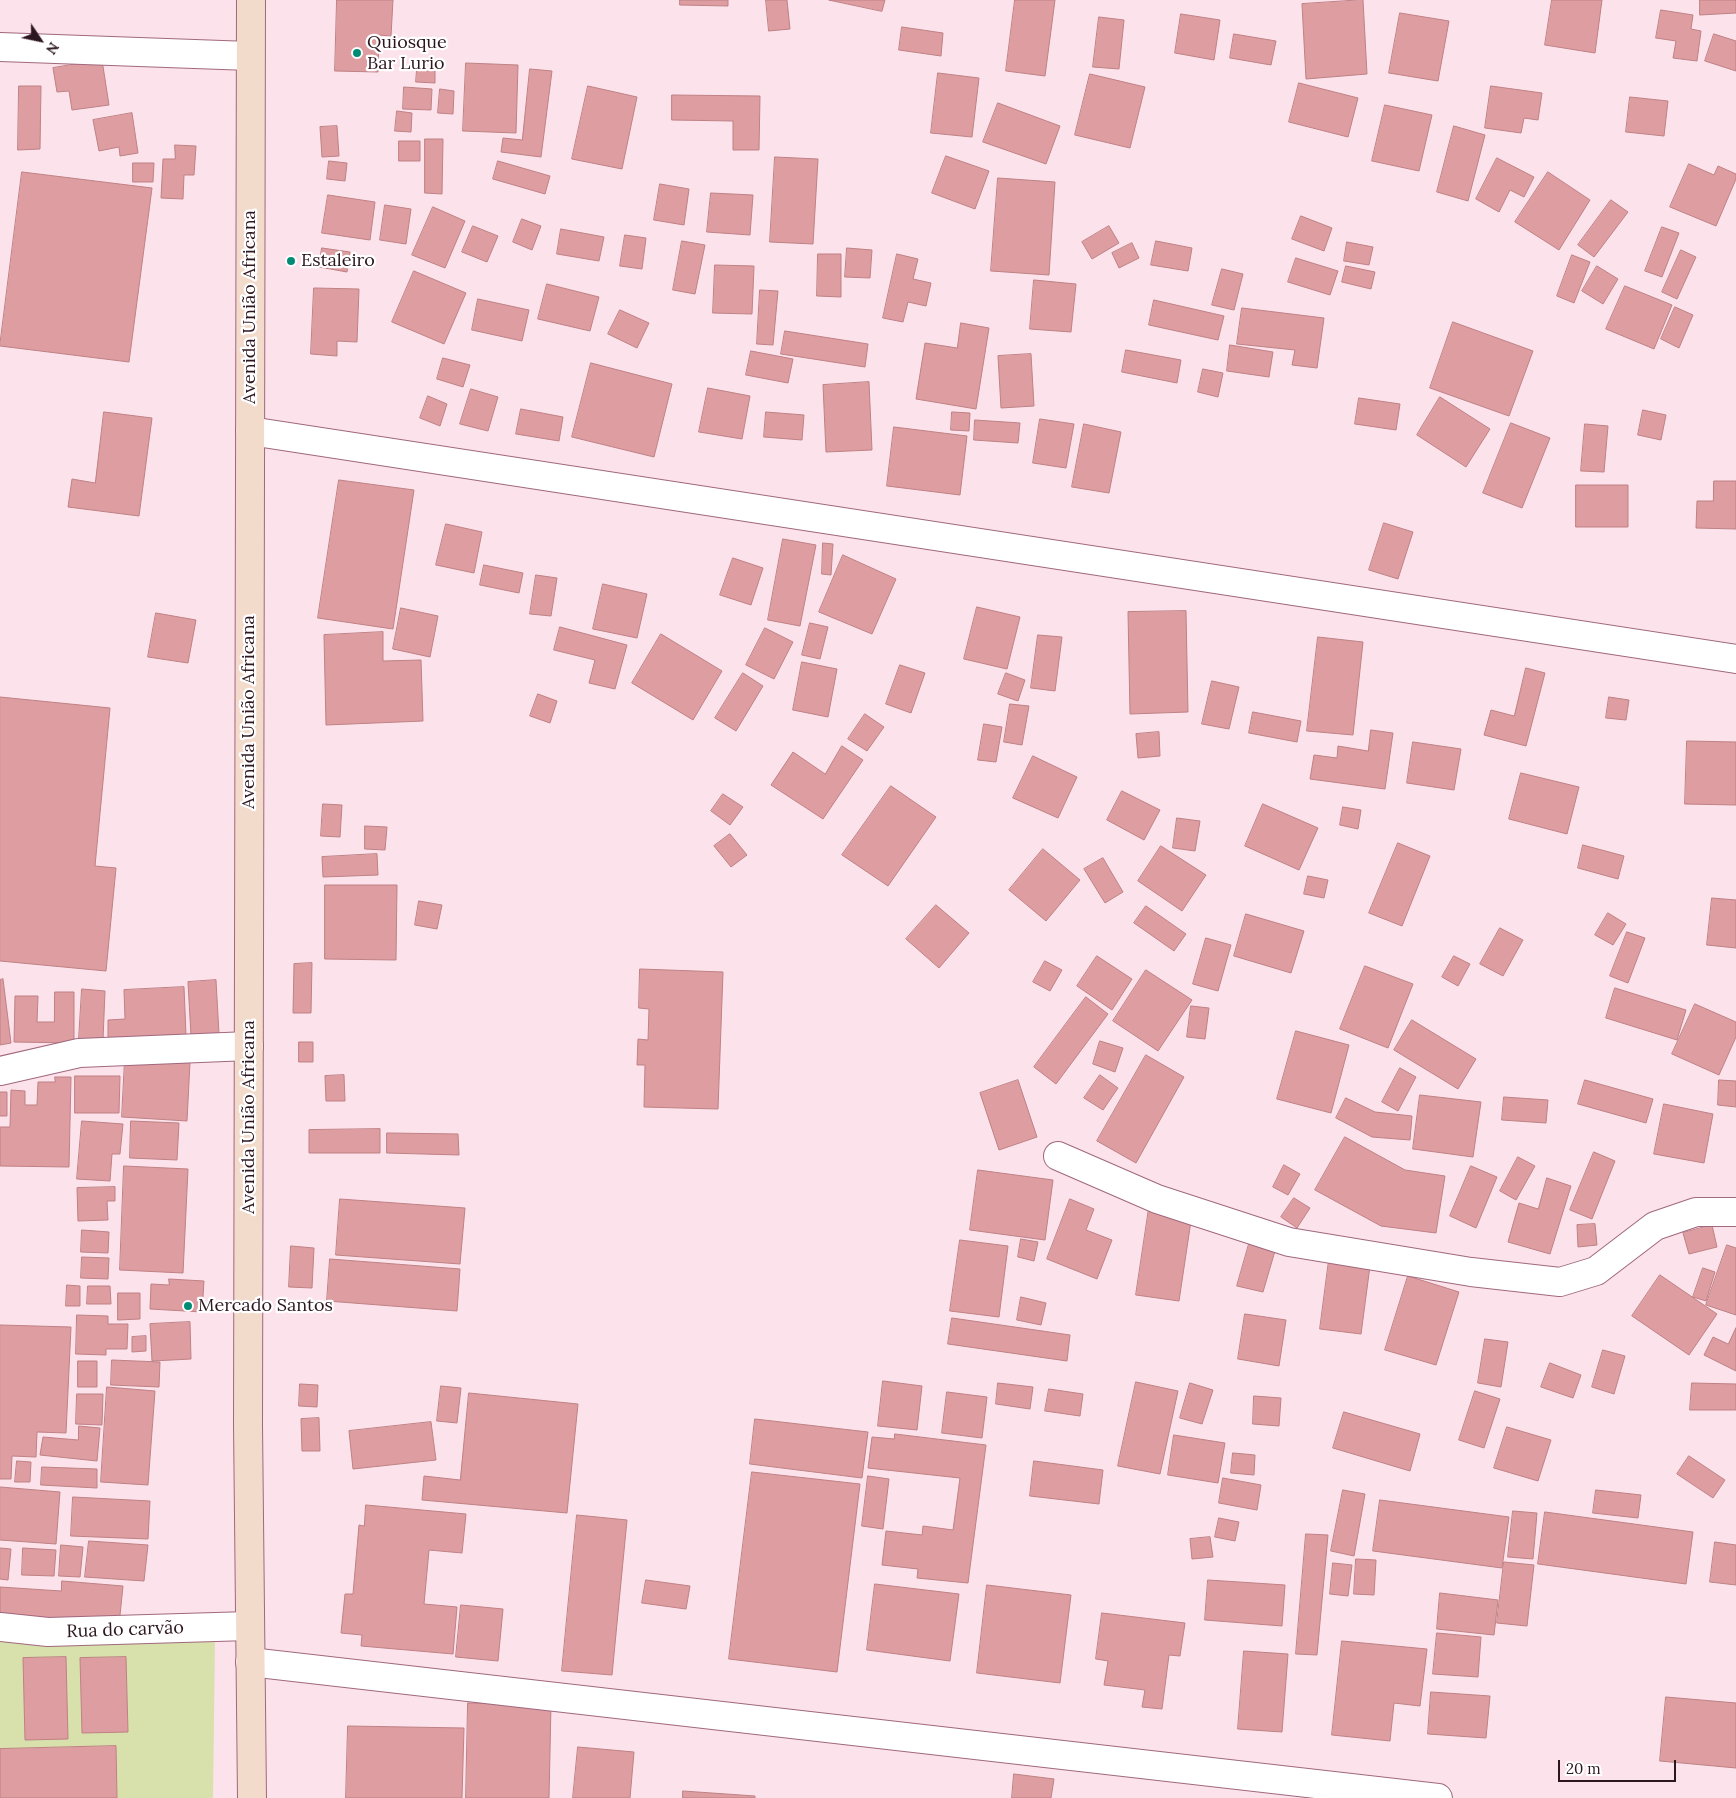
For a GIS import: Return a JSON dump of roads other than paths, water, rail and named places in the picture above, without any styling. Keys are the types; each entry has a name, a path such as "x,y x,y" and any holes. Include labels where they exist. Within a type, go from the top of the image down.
{"main road":[{"name":"Avenida União Africana","path":"252,0 250,56 248,1424 252,1798"}],"street":[{"path":"0,47 250,56"},
{"path":"250,432 1736,660"},
{"path":"0,1071 79,1053 249,1046"},
{"path":"1058,1156 1157,1199 1290,1242 1471,1272 1560,1282 1596,1271 1655,1226 1696,1212 1736,1212"},
{"name":"Rua do carvão","path":"0,1627 48,1632 250,1626"},
{"path":"250,1662 1438,1798"}],"place":[{"name":"Quiosque Bar Lurio","path":"357,53"},
{"name":"Estaleiro","path":"291,261"},
{"name":"Mercado Santos","path":"188,1306"}]}
